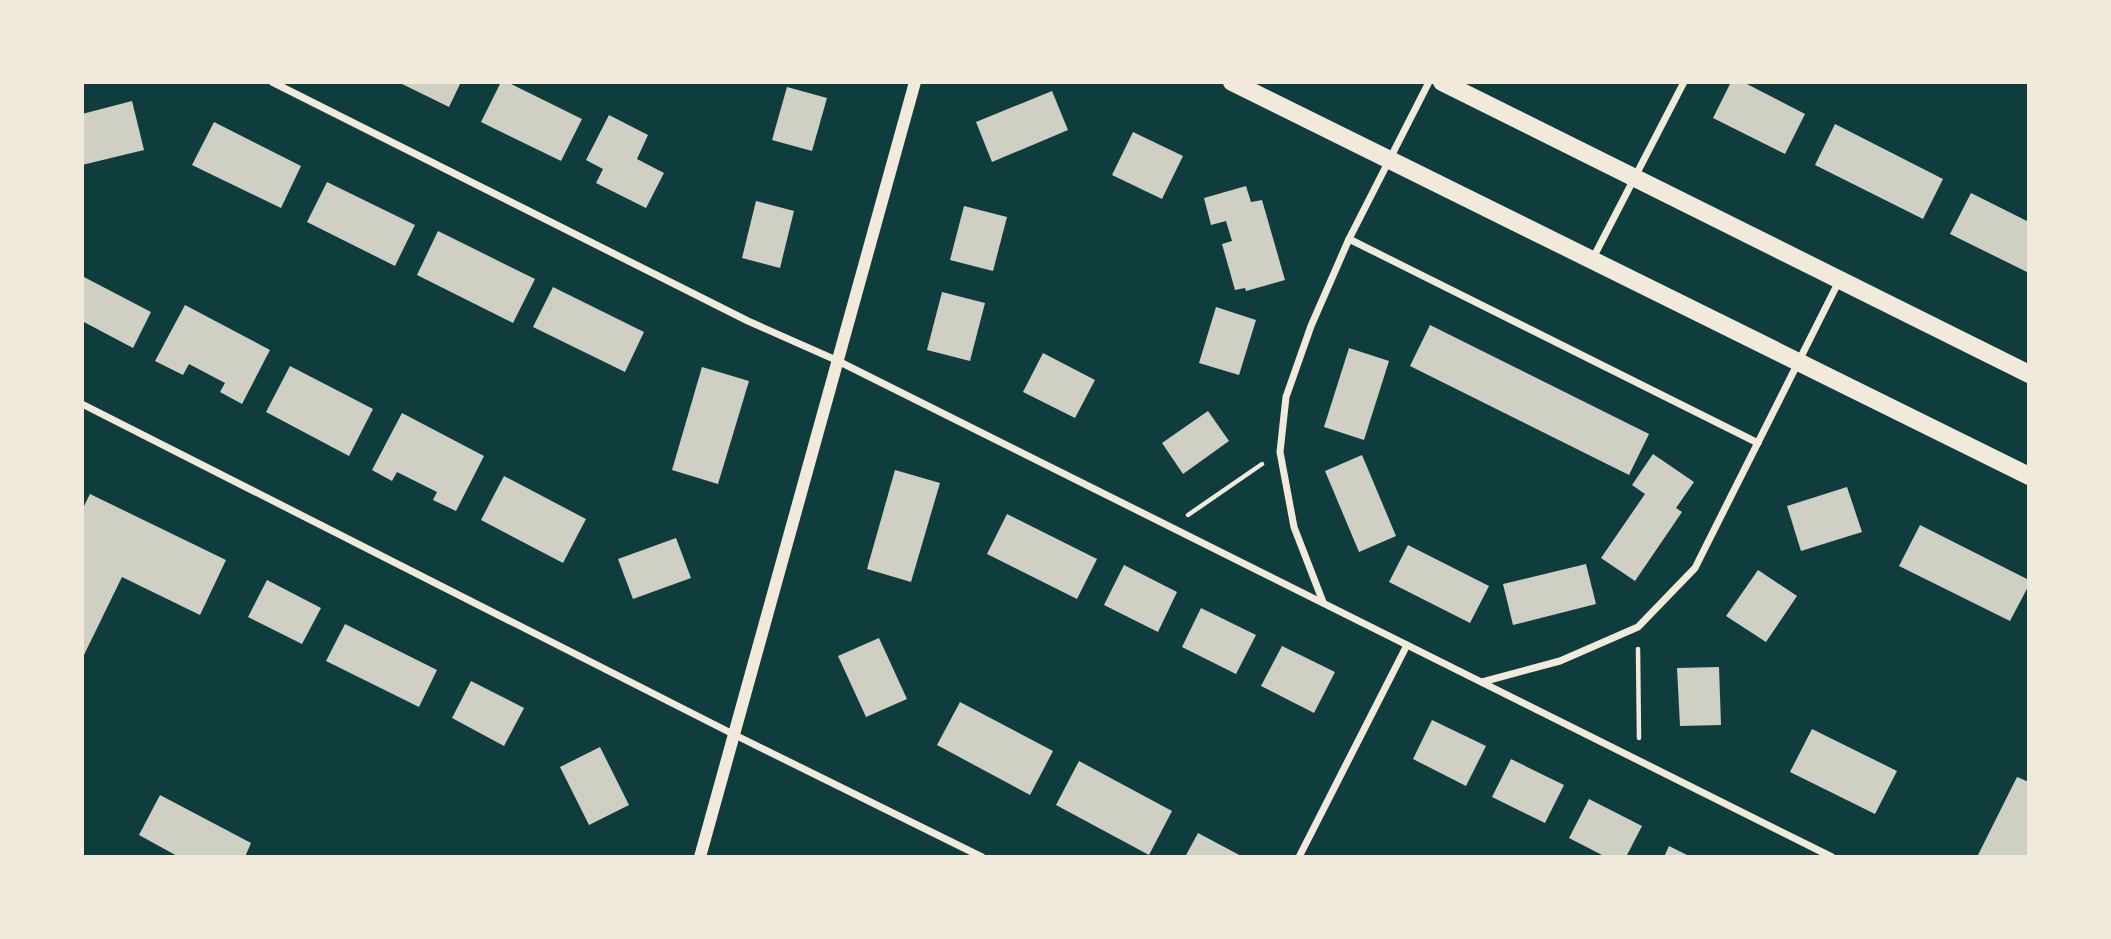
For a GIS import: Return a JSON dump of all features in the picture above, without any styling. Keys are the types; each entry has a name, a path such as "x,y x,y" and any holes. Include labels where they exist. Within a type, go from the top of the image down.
{"main road":[{"path":"1232,82 2029,476"},
{"path":"1442,82 2029,374"}],"street":[{"path":"272,82 748,321 836,360 1832,857"},
{"path":"701,857 836,360 915,82"},
{"path":"1323,603 1294,527 1280,452 1286,397 1311,326 1349,240 1429,82"},
{"path":"1591,261 1684,82"},
{"path":"1349,240 1758,443"},
{"path":"1482,682 1560,661 1638,627 1695,568 1839,281"},
{"path":"82,404 982,857"},
{"path":"1299,857 1407,645"}],"path":[{"path":"1170,527 1280,452"},
{"path":"1638,627 1639,761"}],"building":[{"path":"398,82 461,82 449,107"},
{"path":"501,82 507,82 582,119 561,161 481,122"},
{"path":"1731,82 1743,82 1805,114 1785,154 1713,118"},
{"path":"787,87 827,98 812,151 772,140"},
{"path":"1052,91 1068,130 992,162 976,122"},
{"path":"132,101 144,150 82,165 82,114"},
{"path":"609,115 648,135 637,159 664,173 646,208 596,183 603,169 586,160"},
{"path":"214,122 301,166 281,208 192,165"},
{"path":"1835,124 1943,179 1923,219 1815,165"},
{"path":"1133,132 1183,156 1162,199 1112,175"},
{"path":"327,182 415,225 395,266 307,222"},
{"path":"1246,186 1251,202 1262,200 1285,280 1246,291 1245,288 1235,290 1222,244 1232,241 1226,221 1211,225 1204,198"},
{"path":"1971,193 2029,222 2029,273 1950,234"},
{"path":"756,201 794,211 780,268 742,258"},
{"path":"964,206 1007,217 993,271 950,260"},
{"path":"438,231 535,279 513,323 417,275"},
{"path":"82,276 151,312 133,348 82,321"},
{"path":"553,287 644,332 625,372 533,327"},
{"path":"942,292 985,303 970,361 927,350"},
{"path":"185,305 270,350 242,404 220,392 225,383 189,364 183,375 155,361"},
{"path":"1216,307 1256,320 1239,375 1199,363"},
{"path":"1430,325 1649,434 1629,475 1410,366"},
{"path":"1349,348 1389,361 1364,440 1324,427"},
{"path":"1043,353 1095,380 1075,418 1023,392"},
{"path":"290,366 373,409 349,456 266,412"},
{"path":"702,367 749,381 718,484 672,470"},
{"path":"1208,411 1229,441 1183,474 1162,443"},
{"path":"402,413 484,456 456,511 433,500 437,492 397,472 392,481 372,470"},
{"path":"1653,454 1694,482 1676,508 1682,512 1635,581 1601,558 1645,494 1632,485"},
{"path":"1362,455 1396,536 1359,552 1325,471"},
{"path":"895,470 940,483 911,582 867,569"},
{"path":"504,476 586,519 563,563 481,520"},
{"path":"1847,487 1862,532 1801,551 1787,506"},
{"path":"90,494 226,560 200,615 122,577 82,659 82,510"},
{"path":"1007,514 1097,559 1077,599 987,554"},
{"path":"1920,525 2029,580 2029,585 2010,621 1899,566"},
{"path":"676,538 691,578 633,599 618,559"},
{"path":"1408,545 1489,586 1470,623 1389,582"},
{"path":"1586,564 1596,604 1513,625 1503,584"},
{"path":"1124,565 1177,592 1158,632 1104,605"},
{"path":"1758,570 1797,596 1766,642 1726,616"},
{"path":"267,580 321,608 302,644 248,617"},
{"path":"1201,608 1256,635 1236,674 1182,647"},
{"path":"345,624 437,670 419,707 326,661"},
{"path":"879,638 907,699 866,717 838,656"},
{"path":"1282,646 1335,672 1314,713 1261,686"},
{"path":"1719,667 1721,725 1680,726 1677,668"},
{"path":"471,681 524,708 504,746 452,718"},
{"path":"960,702 1053,751 1030,795 937,745"},
{"path":"1432,720 1486,746 1466,786 1413,759"},
{"path":"1812,729 1897,771 1875,814 1790,772"},
{"path":"600,747 629,805 589,825 560,767"},
{"path":"1511,759 1564,785 1545,823 1492,797"},
{"path":"1079,761 1172,811 1149,855 1056,805"},
{"path":"2017,777 2029,782 2029,857 1977,857"},
{"path":"160,795 251,843 245,857 179,857 139,835"},
{"path":"1589,799 1642,826 1626,857 1606,857 1569,838"},
{"path":"1198,833 1243,857 1185,857"},
{"path":"1669,846 1691,857 1664,857"}]}
